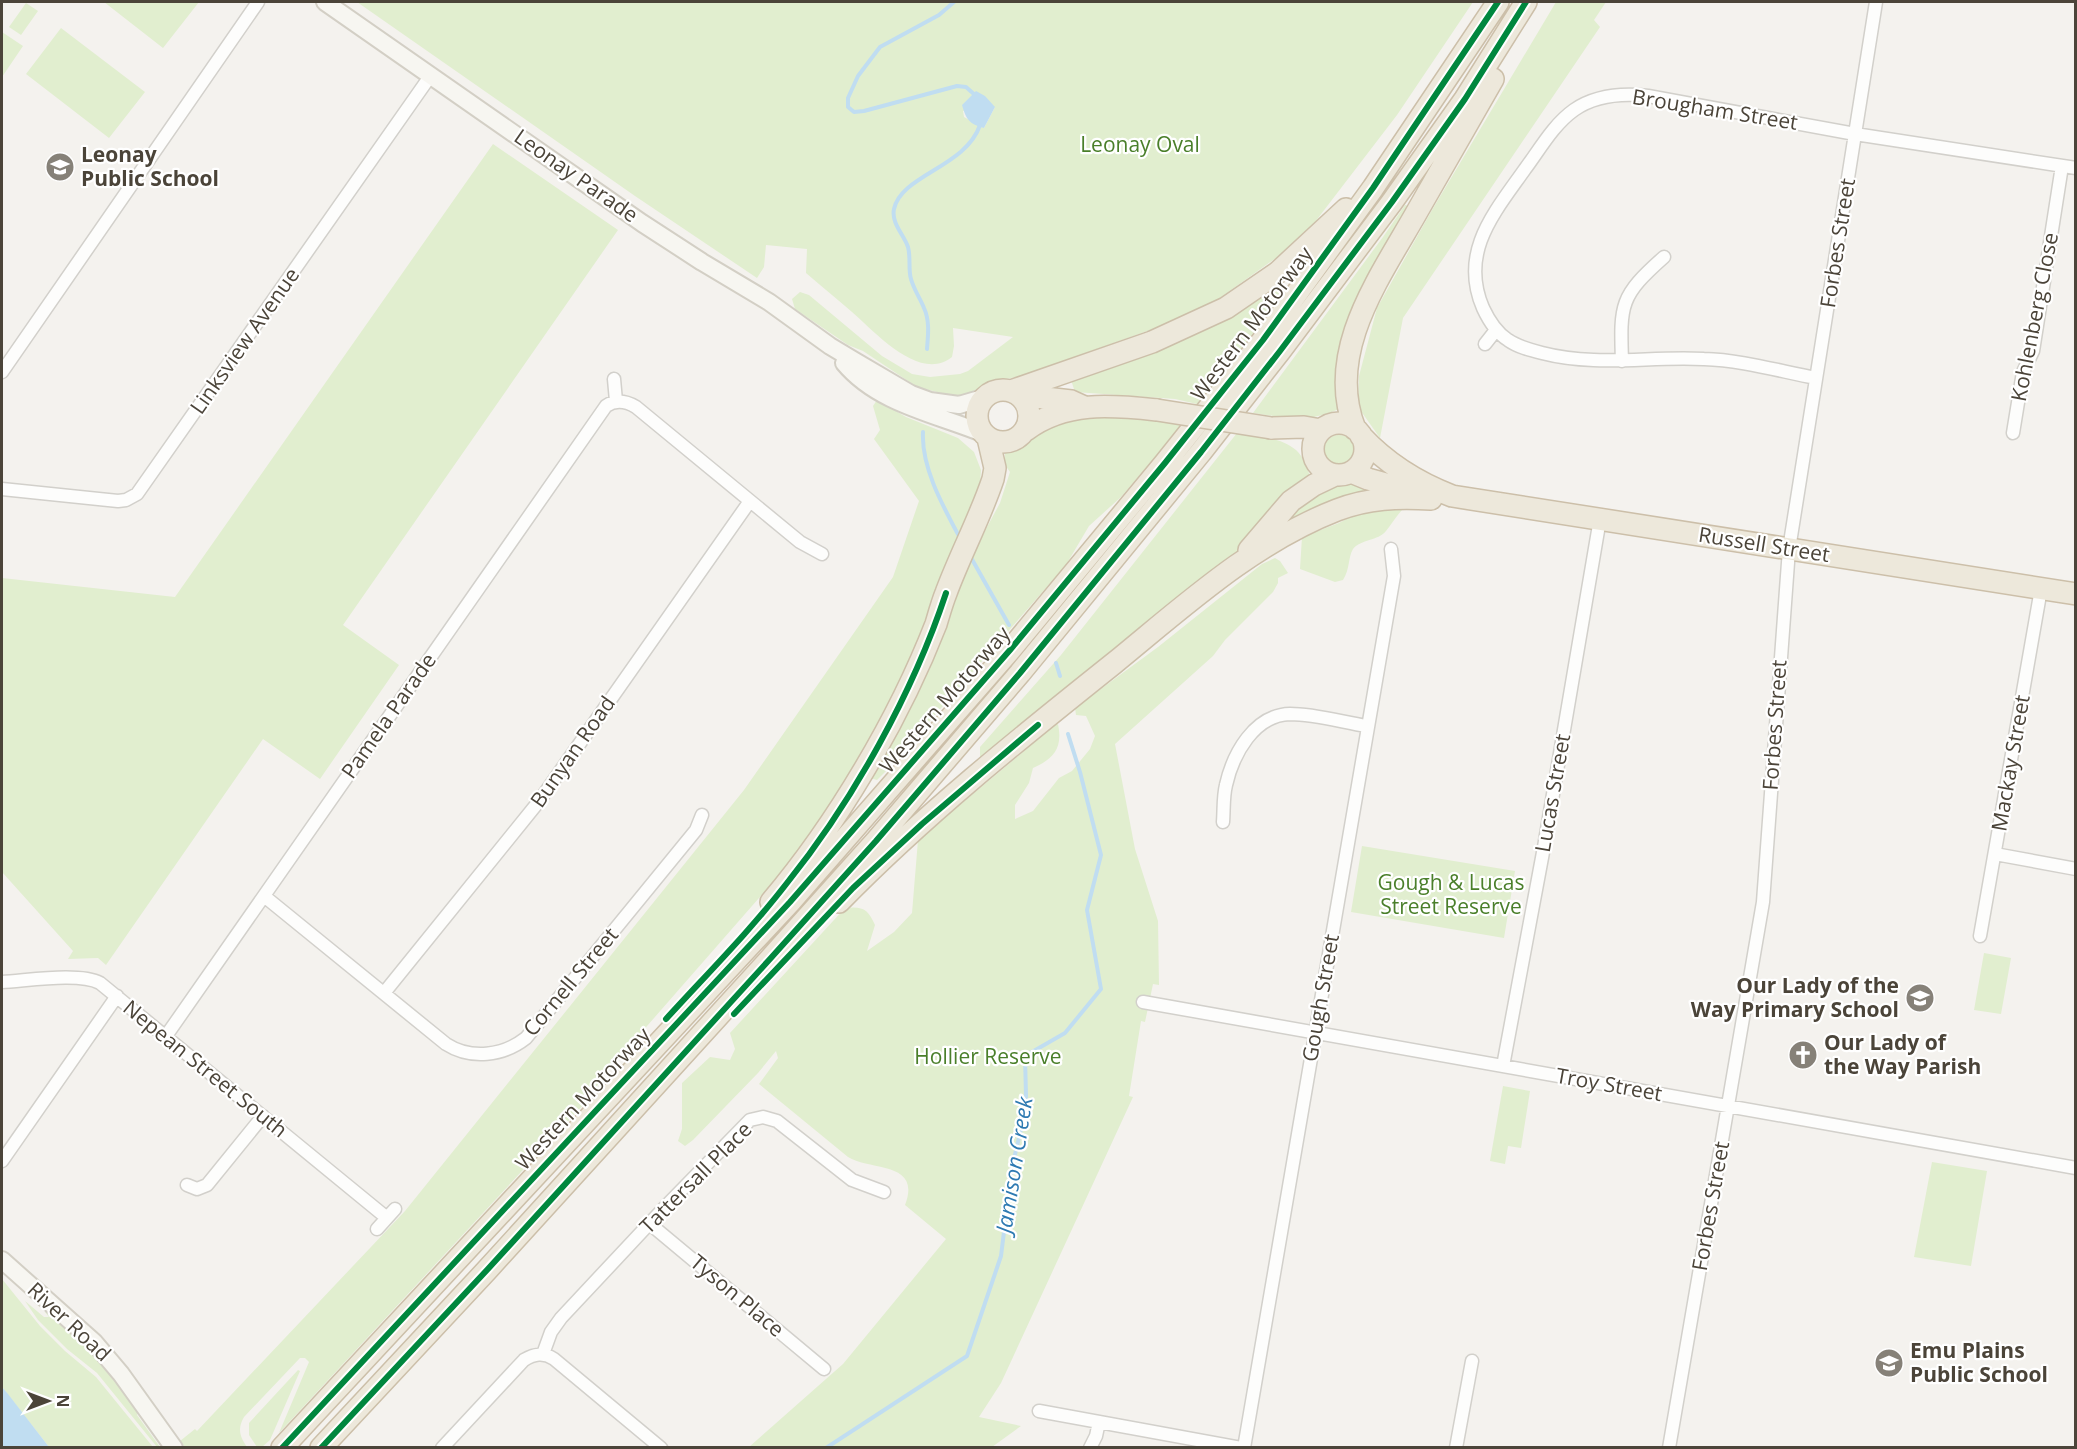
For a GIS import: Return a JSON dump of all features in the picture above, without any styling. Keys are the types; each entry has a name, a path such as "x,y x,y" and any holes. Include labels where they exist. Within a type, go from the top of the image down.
{"highway":[{"name":"Western Motorway","path":"282,1448 827,860 1043,611 1263,340 1373,188 1498,2"},
{"name":"Western Motorway","path":"321,1448 480,1278 876,841 1020,673 1201,452 1280,351 1392,202 1465,99 1526,2"},
{"path":"633,1109 688,1063 853,888 897,847 1038,725 1235,565 1291,501 1314,485 1359,465 1364,456 1364,445 1348,411 1345,390 1348,361 1359,318 1478,105 1539,2"},
{"path":"1015,393 1191,326 1235,302 1277,273 1325,230 1397,150"},
{"path":"616,1089 641,1047 787,884 819,840 892,718 932,633 993,479 994,468 985,436 978,427 977,412 983,399 996,390 1071,401 1083,406"},
{"path":"1015,393 1028,407 1026,430"},
{"path":"985,436 996,442 1004,443 1020,437 1026,430 1049,417 1083,406 1130,407 1271,428 1304,427 1321,430"},
{"path":"1343,474 1319,467 1313,456 1314,439 1321,430 1338,423 1347,424 1358,432"},
{"path":"1271,428 1296,439 1313,450"},
{"name":"Russell Street","path":"1358,432 1370,446 1413,479 1452,496 2076,594"},
{"name":"Russell Street","path":"1343,474 1409,490 1431,499 1452,496"},
{"path":"1235,565 1311,523 1351,505 1387,498 1431,499"}],"street":[{"path":"2,372 258,2"},
{"name":"Leonay Parade","path":"326,2 642,223 769,302 830,346 911,394 930,401 959,405 983,399"},
{"name":"Forbes Street","path":"1669,1448 1764,892 1789,549 1876,2"},
{"name":"Linksview Avenue","path":"2,489 118,501 126,500 137,494 431,75"},
{"name":"Brougham Street","path":"1496,330 1485,312 1476,283 1475,263 1482,235 1491,218 1555,128 1584,104 1613,95 1648,96 1856,134 2076,168"},
{"name":"Kohlenberg Close","path":"2013,433 2022,378 2032,351 2062,166"},
{"path":"1622,361 1621,316 1626,297 1635,284 1664,258"},
{"path":"1485,344 1496,330 1513,343 1547,354 1585,361 1708,359 1816,378"},
{"name":"Leonay Parade","path":"830,346 849,369 872,386 910,408 985,436"},
{"path":"614,379 616,401 636,406 800,542 822,554"},
{"name":"Pamela Parade","path":"166,1036 602,409 616,401"},
{"name":"Bunyan Road","path":"384,993 540,800 750,501"},
{"name":"Lucas Street","path":"1503,1066 1544,847 1600,519"},
{"name":"Gough Street","path":"1242,1448 1394,576 1391,549"},
{"name":"Mackay Street","path":"1980,936 2041,589"},
{"path":"1223,822 1225,793 1232,766 1246,739 1264,722 1272,717 1290,714 1368,726"},
{"name":"Cornell Street","path":"264,896 456,1050 477,1054 494,1053 519,1044 526,1038 696,830 702,815"},
{"path":"1995,854 2076,869"},
{"name":"Nepean Street South","path":"2,982 86,978 99,982 263,1116 391,1214 377,1229"},
{"path":"2,1161 117,996"},
{"name":"Troy Street","path":"1143,1002 2076,1168"},
{"path":"187,1185 197,1189 207,1185 263,1116"},
{"name":"Tattersall Place","path":"543,1354 551,1332 561,1318 746,1123 758,1118 777,1121 852,1180 868,1188 884,1192"},
{"name":"Tyson Place","path":"650,1224 824,1369"},
{"name":"River Road","path":"2,1260 100,1348 174,1448"},
{"path":"442,1448 524,1360 543,1354 554,1359 661,1448"},
{"path":"1455,1448 1472,1361"},
{"path":"1039,1411 1242,1448"},
{"path":"1090,1448 1100,1422"}],"green space":[{"path":"104,2 199,2 163,48"},
{"name":"Leonay Oval","path":"357,2 1473,2 1397,115 1315,222 1276,258 1217,300 1181,319 1021,376 992,382 967,394 953,396 917,387 795,309 792,299 800,292 809,295 882,356 912,374 930,377 960,374 968,371 1013,337 953,328 952,357 939,363 926,364 912,359 885,342 806,273 807,249 766,245 764,267 757,278","holes":["995,107 984,128 964,117 963,111"]},
{"path":"1556,2 1606,2 1594,20 1600,27 1403,318 1380,438 1358,407 1359,376 1377,308 1432,210"},
{"path":"26,3 38,11 21,35 9,27"},
{"path":"61,28 145,92 109,138 26,74"},
{"path":"2,32 23,46 2,77"},
{"path":"493,144 618,230 343,625 399,665 320,779 263,739 106,965 98,958 68,959 73,951 2,872 2,578 175,597"},
{"path":"1405,205 1410,206 1396,236 1341,408 1307,418 1287,418 1253,413 1383,237"},
{"path":"1277,284 1285,293 1197,404 1175,399 1075,392 1071,380"},
{"path":"877,400 906,417 958,438 974,452 981,470 980,486 918,643 877,727 834,800 793,859 606,1073 585,1103 279,1433 309,1362 305,1358 300,1358 244,1417 240,1433 247,1447 185,1447 180,1441 195,1429 197,1431 405,1211 744,790 893,577 919,501 874,439 880,430 873,406"},
{"path":"1084,416 1184,423 1121,497 1089,526 1066,565 887,770 877,780 870,778 1000,503 1010,472 1005,465 1005,450 1018,445 1045,426"},
{"path":"1237,433 1268,438 1290,446 1301,455 1310,475 1250,542 984,759 980,757 980,747 1061,655"},
{"path":"1339,435 1350,439 1354,450 1350,461 1339,465 1328,461 1324,450 1328,439"},
{"path":"1349,481 1382,489 1265,544 1290,516 1308,501 1343,485 1342,482"},
{"path":"1403,509 1383,534 1360,543 1353,549 1343,580 1335,582 1300,569 1302,537 1352,516 1373,511"},
{"name":"Hollier Reserve","path":"1275,558 1280,561 1288,573 1278,578 1273,592 1225,640 1213,656 1115,744 1135,849 1158,921 1159,985 1153,984 1145,1022 1141,1021 1129,1096 1133,1097 1001,1383 979,1417 1021,1426 992,1447 749,1447 843,1364 946,1239 905,1205 908,1191 906,1181 900,1174 848,1157 759,1084 778,1058 776,1051 758,1073 685,1146 678,1141 682,1129 682,1083 710,1057 730,1060 735,1049 730,1033 845,908 861,908 867,912 875,925 867,951 894,932 912,913 918,840 1058,724 1058,746 1046,761 1033,768 1029,783 1015,805 1015,819 1033,811 1059,778 1072,771 1090,749 1095,736 1086,716 1076,715 1075,708 1158,647 1262,564"},
{"name":"Gough & Lucas Street Reserve","path":"1362,846 1515,871 1504,938 1351,912"},
{"path":"1984,953 2011,958 2001,1014 1974,1010"},
{"path":"1503,1086 1530,1091 1521,1148 1508,1146 1505,1164 1490,1161"},
{"path":"1932,1162 1987,1171 1971,1266 1914,1257"},
{"path":"2,1279 40,1326 96,1377 153,1447 49,1447 2,1387"},
{"path":"25,1301 44,1317 49,1317 45,1312 47,1311 51,1314 89,1349 139,1409 137,1415 160,1447 157,1447 97,1373 67,1349 38,1320"},
{"path":"298,1370 300,1371 270,1440 262,1447 257,1447 249,1435 249,1423"}],"water":[{"path":"976,91 985,96 995,107 984,128 969,120 962,105"},
{"path":"2,1387 8,1394 49,1447 2,1447"}],"waterway":[{"name":"Jamison Creek","path":"954,2 939,15 880,47 858,76 848,98 848,107 854,112 864,111 957,86 966,87 975,95"},
{"name":"Jamison Creek","path":"927,349 927,318 911,279 908,247 894,219 894,209 899,197 908,187 962,151 973,139 980,125"},
{"name":"Jamison Creek","path":"923,432 923,446 930,474 961,540"},
{"name":"Jamison Creek","path":"969,554 1009,625"},
{"name":"Jamison Creek","path":"1056,663 1060,676"},
{"name":"Jamison Creek","path":"826,1448 967,1356 1001,1256 1012,1167 1023,1121 1026,1096 1025,1056 1065,1033 1101,989 1087,910 1101,855 1068,734"}],"cycle path":[{"path":"282,1448 790,902 1010,650 1165,463 1263,340 1373,188 1498,2"},
{"path":"321,1448 487,1270 770,959 876,841 1020,673 1201,452 1280,351 1392,202 1465,99 1526,2"},
{"path":"666,1019 773,901 835,817 858,782 899,707 917,669 946,593"},
{"path":"734,1014 853,888 922,824 1038,725"}],"place":[{"name":"Leonay Public School","path":"60,167"},
{"name":"Our Lady of the Way Primary School","path":"1920,998"},
{"name":"Our Lady of the Way Parish","path":"1803,1055"},
{"name":"Emu Plains Public School","path":"1889,1363"}]}
